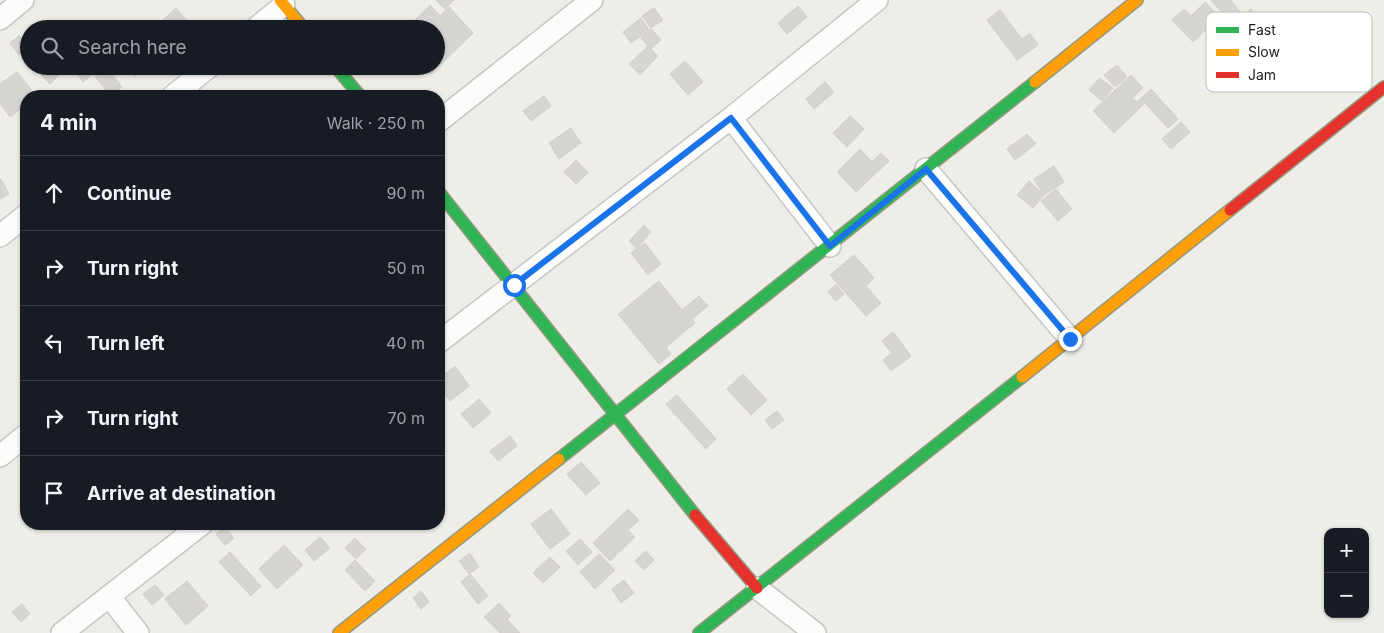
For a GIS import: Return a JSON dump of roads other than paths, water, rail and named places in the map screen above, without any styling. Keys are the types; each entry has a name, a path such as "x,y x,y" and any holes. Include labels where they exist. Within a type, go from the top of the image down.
{"street":[{"path":"445,116 592,0"},
{"path":"445,337 731,118 877,0"},
{"path":"339,633 830,246 1137,0"},
{"path":"264,20 282,2 297,20"},
{"path":"180,90 199,75"},
{"path":"342,75 355,90"},
{"path":"699,633 1384,87"},
{"path":"731,118 830,246"},
{"path":"926,169 1070,339"},
{"path":"445,199 703,525 757,588 814,633"},
{"path":"0,236 20,220"},
{"path":"0,456 20,441"},
{"path":"62,633 194,530"},
{"path":"109,596 138,633"}]}
